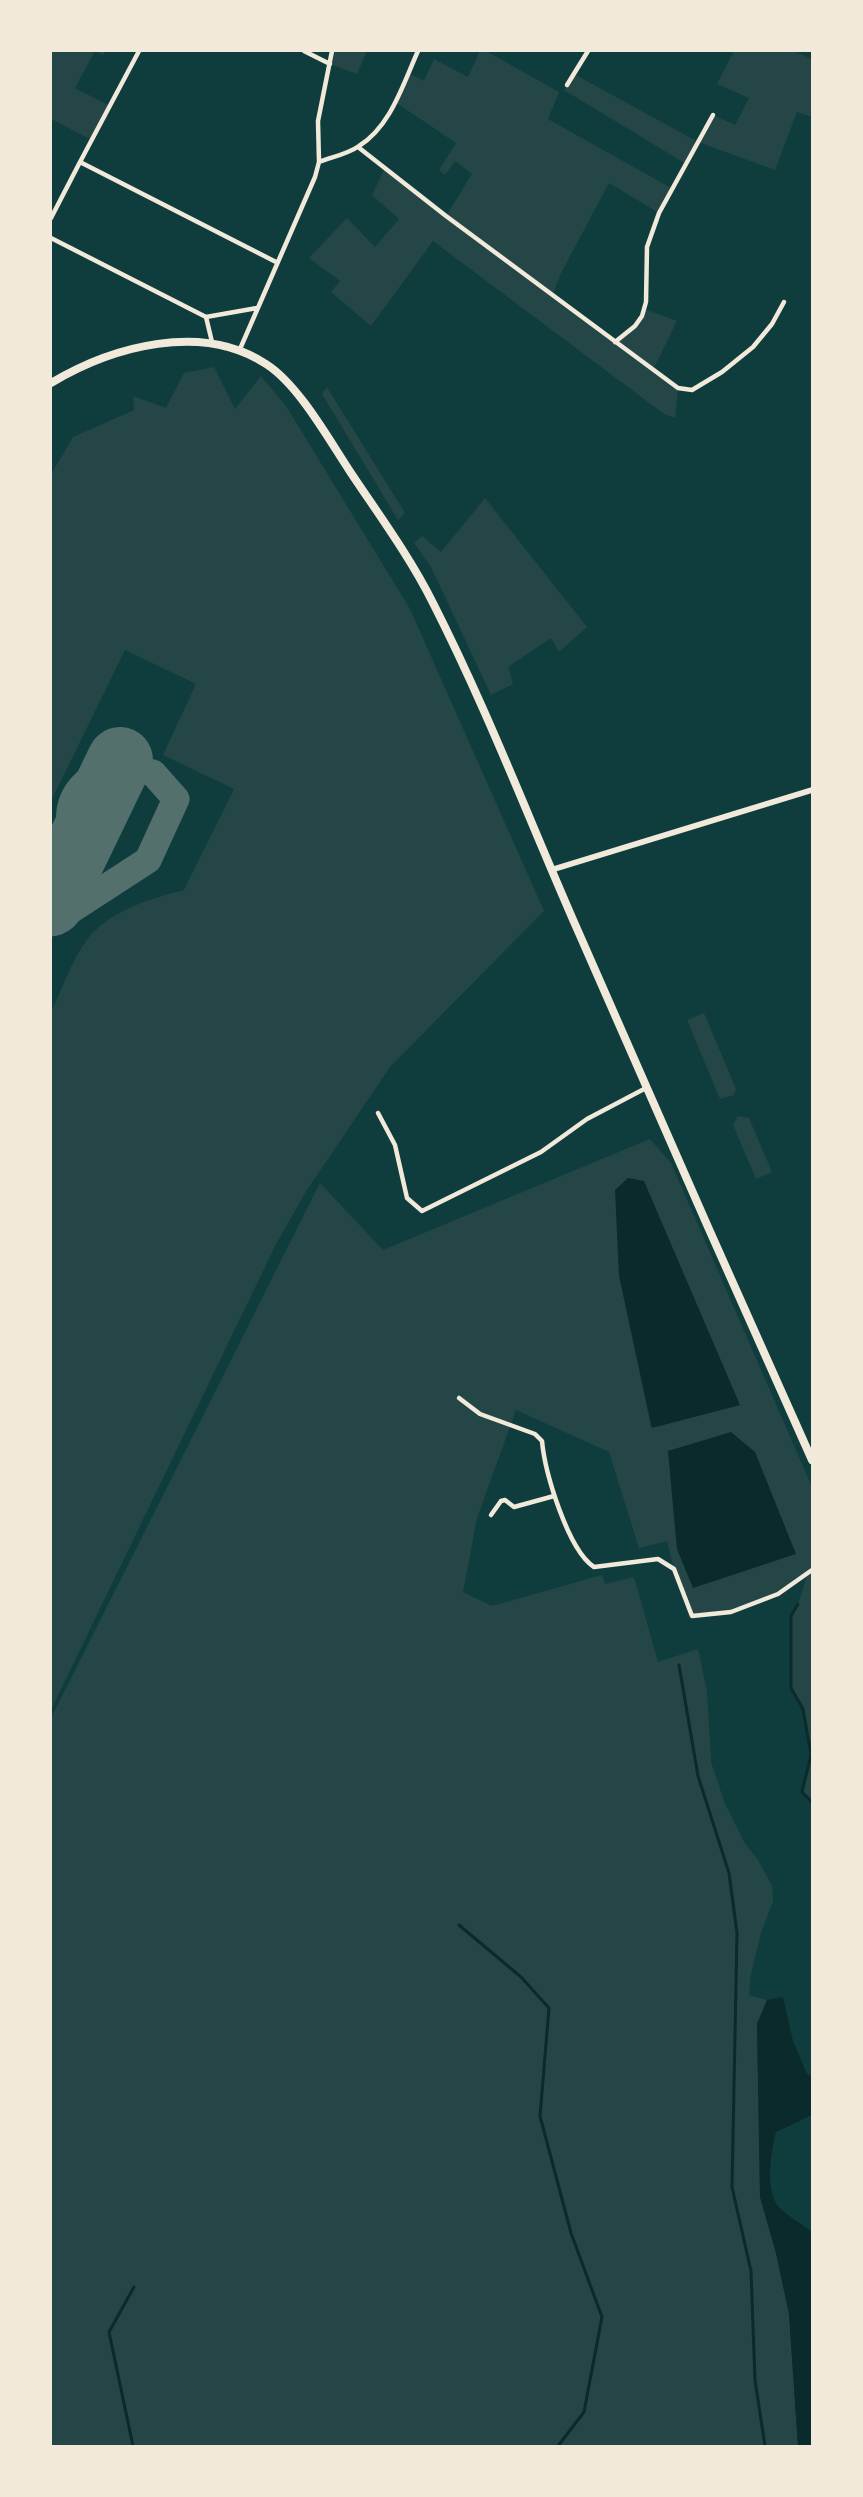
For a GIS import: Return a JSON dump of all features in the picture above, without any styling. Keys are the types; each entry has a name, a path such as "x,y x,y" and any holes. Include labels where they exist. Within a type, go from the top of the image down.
{"highway":[{"path":"51,383 123,352 190,341 212,342 240,349 270,366 309,410 405,554 432,602 493,734 646,1088 812,1460"}],"street":[{"path":"51,218 139,51"},
{"path":"304,51 330,64"},
{"path":"240,349 315,177 319,162 318,121 333,51"},
{"path":"319,162 358,147 380,129 418,51"},
{"path":"567,85 588,51"},
{"path":"615,342 635,326 642,316 646,302 647,248 659,213 713,115"},
{"path":"358,147 446,216 678,388 692,390 722,372 753,346 772,324 784,302"},
{"path":"80,162 276,262"},
{"path":"51,238 206,317 257,308"},
{"path":"206,317 212,342"},
{"path":"551,870 812,790"},
{"path":"378,1113 395,1144 407,1197 422,1211 541,1152 587,1119 646,1088"},
{"path":"459,1398 480,1414 535,1434 542,1441 544,1461 554,1496 584,1560 594,1567 658,1559 674,1569 692,1616 731,1612 778,1594 812,1570"},
{"path":"491,1515 501,1501 505,1500 514,1507 554,1496"}],"shaded area":[{"path":"51,51 95,51 75,88 110,106 92,140 51,119"},
{"path":"332,51 367,51 357,74 330,64"},
{"path":"480,51 486,51 559,92 548,119 673,189 659,213 609,183 561,273 552,296 615,342 635,326 644,309 677,321 653,370 678,388 675,418 664,414 433,241 371,326 331,292 340,281 309,258 347,218 375,247 399,219 372,195 385,168 446,216 472,174 455,161 445,175 439,170 456,143 395,102 408,73 424,81 434,59 468,77"},
{"path":"734,51 793,51 812,59 812,117 797,112 775,170 698,142 713,115 735,125 749,98 717,84"},
{"path":"574,74 698,142 686,164 564,90"},
{"path":"214,367 235,409 261,376 286,406 410,609 544,911 390,1067 307,1190 277,1242 51,1710 51,1012 74,960 93,933 104,923 129,908 184,890 234,789 163,755 196,684 125,650 51,801 51,471 73,437 134,410 133,396 166,408 184,373"},
{"path":"327,387 405,513 398,520 322,394"},
{"path":"485,498 587,627 559,652 551,638 508,667 513,684 491,695 431,567 414,543 422,536 441,552"},
{"path":"704,1013 736,1089 734,1095 720,1099 687,1020"},
{"path":"738,1116 749,1118 772,1172 756,1179 733,1125"},
{"path":"650,1139 671,1163 812,1487 812,1802 802,1792 811,1755 803,1709 791,1688 791,1616 798,1604 808,1573 753,1604 692,1616 674,1569 667,1541 639,1548 609,1452 516,1410 477,1518 463,1592 492,1606 602,1575 605,1584 634,1577 658,1662 698,1649 707,1691 711,1762 725,1804 744,1842 758,1860 772,1886 773,1901 761,1933 751,1974 749,1995 767,2000 757,2024 760,2197 776,2253 789,2314 798,2446 51,2446 51,1718 320,1183 383,1250","holes":["619,1275 740,1405 651,1427"]},
{"path":"628,1178 644,1181 740,1405 652,1428 619,1275 615,1190"},
{"path":"731,1432 755,1452 796,1554 693,1588 677,1549 668,1451"},
{"path":"783,1997 793,2041 807,2074 812,2077 812,2115 776,2132 772,2149 770,2181 778,2206 812,2232 812,2446 798,2446 789,2314 776,2253 760,2197 757,2024 767,2000"}],"waterway":[{"path":"798,1604 791,1616 791,1688 803,1709 811,1755 802,1792 812,1802"},
{"path":"679,1665 698,1776 729,1873 737,1933 732,2187 751,2271 755,2380 765,2446"},
{"path":"459,1925 521,1977 549,2008 540,2116 571,2233 602,2317 584,2412 558,2446"},
{"path":"133,2446 109,2332 134,2287"}],"taxiway":[{"path":"51,923 148,860 176,799 153,773 115,768 92,777 75,795 70,811 70,821 77,849"}],"runway":[{"path":"51,903 120,760"}]}
